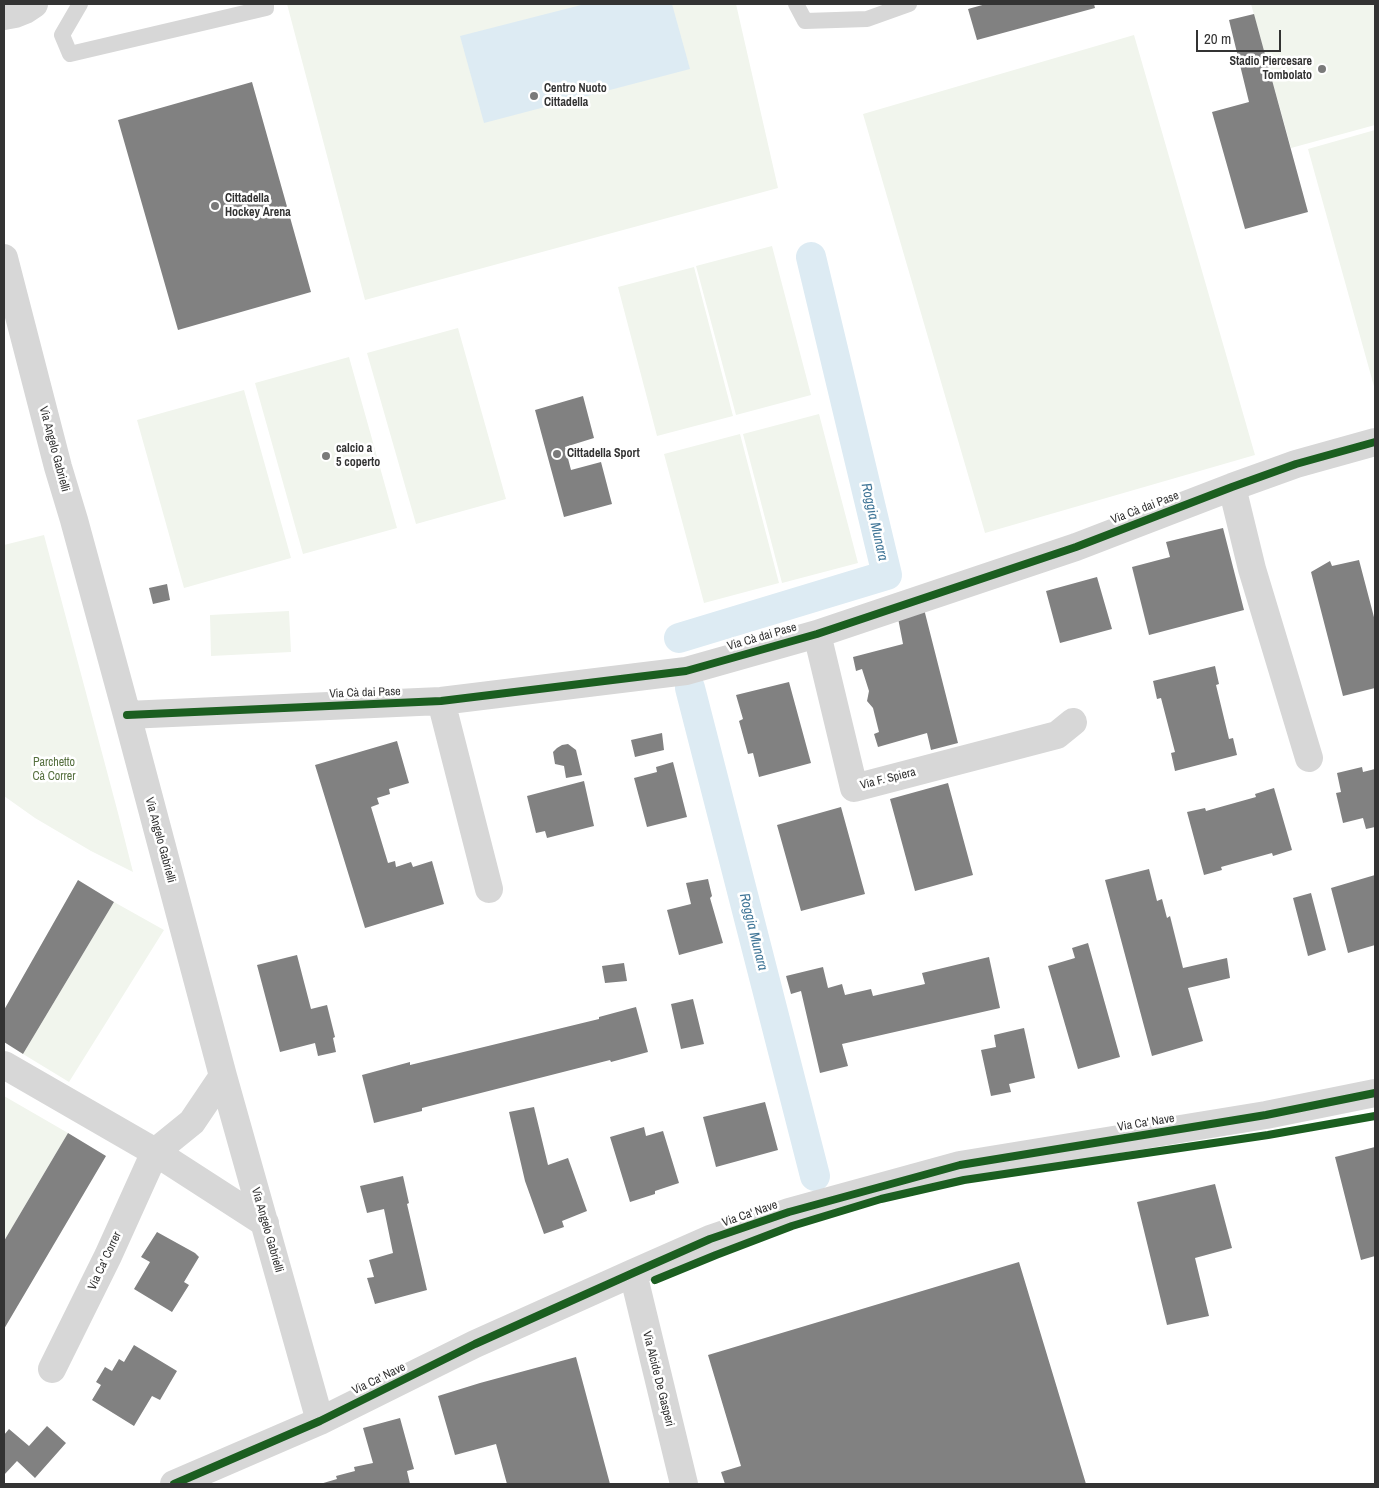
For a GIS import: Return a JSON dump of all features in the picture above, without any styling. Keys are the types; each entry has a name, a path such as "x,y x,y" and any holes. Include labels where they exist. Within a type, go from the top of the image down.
{"street":[{"path":"4,16 15,14 34,4"},
{"name":"Via Angelo Gabrielli","path":"4,258 58,467 127,715 223,1076 320,1420"},
{"name":"Via Cà dai Pase","path":"127,715 441,701 686,671 817,634 1076,547 1296,464 1375,442"},
{"path":"1232,487 1252,569 1309,758"},
{"name":"Via F. Spiera","path":"817,634 854,788 1057,735 1073,722"},
{"path":"441,701 489,889"},
{"path":"4,1065 155,1152 265,1223"},
{"name":"Via Ca' Correr","path":"52,1369 108,1256 155,1152 192,1122 223,1076"},
{"name":"Via Ca' Nave","path":"177,1484 320,1420 474,1344 633,1273 710,1239 789,1212 960,1165 1266,1116 1375,1093"},
{"name":"Via Alcide De Gasperi","path":"633,1273 684,1484"}],"lane":[{"path":"80,4 62,35 70,54 266,8 266,4"},
{"path":"796,4 805,21 866,19 909,4"}],"green space":[{"name":"Centro Nuoto Cittadella","path":"287,4 736,4 778,188 365,300"},
{"name":"Stadio Piercesare Tombolato","path":"1251,4 1375,4 1375,125 1291,148"},
{"path":"1134,35 1255,455 985,533 863,114"},
{"path":"1375,130 1375,390 1308,149"},
{"path":"772,246 811,395 736,415 696,266"},
{"path":"694,267 733,416 657,436 618,287"},
{"name":"calcio a 5 coperto","path":"458,328 506,499 416,524 367,353"},
{"name":"calcio a 5 coperto","path":"349,357 397,528 303,554 255,383"},
{"path":"244,390 291,558 184,588 137,420"},
{"path":"819,414 858,563 782,583 743,434"},
{"path":"740,434 779,583 704,603 664,454"},
{"name":"Parchetto Cà Correr","path":"44,535 133,872 91,851 35,818 4,796 4,545"},
{"path":"289,611 291,652 211,656 210,615"},
{"path":"114,902 164,930 69,1082 23,1054"},
{"path":"4,1096 68,1133 4,1241"}],"shaded area":[{"path":"585,4 672,4 690,69 484,123 460,36"}],"building":[{"path":"986,4 1094,4 1095,8 977,40 968,9"},
{"path":"1254,14 1308,212 1245,229 1212,112 1249,102 1229,20"},
{"name":"Cittadella Hockey Arena","path":"252,82 311,292 178,330 118,120"},
{"name":"Cittadella Sport","path":"583,396 594,438 565,447 571,470 601,462 612,504 564,517 535,410"},
{"path":"1223,528 1244,610 1149,635 1132,567 1170,557 1166,542"},
{"path":"1359,560 1375,621 1375,688 1343,696 1311,572 1330,561 1332,566"},
{"path":"1097,577 1112,629 1060,643 1046,591"},
{"path":"167,584 170,600 153,604 149,588"},
{"path":"924,609 958,743 931,750 927,733 878,747 874,734 879,732 873,708 867,701 869,691 862,669 856,671 853,657 903,644 898,618"},
{"path":"1215,666 1219,684 1216,685 1229,739 1233,738 1237,755 1175,771 1171,753 1175,752 1161,698 1157,699 1153,681"},
{"path":"789,682 811,763 759,777 753,753 748,754 739,721 743,719 736,695"},
{"path":"662,733 664,750 635,757 631,740"},
{"path":"397,741 409,783 389,789 390,794 377,798 379,804 371,807 388,863 395,861 396,867 411,862 413,867 432,861 444,904 365,928 315,765"},
{"path":"568,744 576,750 582,775 566,778 564,766 555,764 553,752 562,745"},
{"path":"673,762 687,817 647,827 634,778 657,772 656,767"},
{"path":"1362,767 1363,772 1375,769 1375,827 1366,829 1363,818 1343,823 1336,793 1341,792 1337,773"},
{"path":"584,781 594,826 547,838 545,831 536,833 527,796"},
{"path":"948,783 973,875 915,891 890,799"},
{"path":"1274,788 1292,850 1273,856 1272,853 1221,867 1222,870 1204,875 1187,812 1205,808 1206,811 1256,797 1255,794"},
{"path":"841,807 865,894 801,911 777,825"},
{"path":"1149,869 1157,901 1162,899 1167,918 1170,916 1183,968 1227,958 1230,978 1188,988 1203,1041 1152,1056 1105,880"},
{"path":"1375,875 1375,945 1348,953 1331,888"},
{"path":"708,879 712,896 710,898 723,943 679,955 667,910 691,904 686,883"},
{"path":"78,880 114,902 23,1054 4,1042 4,1010"},
{"path":"1311,893 1326,950 1308,956 1293,898"},
{"path":"1088,943 1120,1057 1078,1069 1048,966 1075,958 1072,948"},
{"path":"297,955 311,1009 327,1005 335,1037 333,1038 336,1052 318,1056 315,1043 280,1052 257,965"},
{"path":"989,957 1000,1008 842,1044 848,1066 820,1073 801,991 791,994 786,976 823,967 828,988 842,984 845,995 871,989 873,996 925,984 922,973"},
{"path":"624,963 627,981 605,983 602,966"},
{"path":"693,999 704,1044 681,1049 671,1004"},
{"path":"636,1007 648,1052 422,1108 422,1111 374,1123 362,1075 410,1062 410,1065 599,1019 599,1017"},
{"path":"1024,1028 1035,1078 1009,1084 1011,1092 991,1096 981,1050 996,1047 994,1035"},
{"path":"765,1102 778,1150 716,1167 703,1117"},
{"path":"534,1107 548,1165 568,1158 587,1211 562,1221 564,1227 544,1234 525,1181 509,1112"},
{"path":"644,1127 646,1136 663,1131 679,1183 655,1191 655,1194 630,1202 610,1137"},
{"path":"68,1133 106,1156 4,1329 4,1241"},
{"path":"1375,1147 1375,1256 1361,1260 1335,1157"},
{"path":"403,1176 409,1203 407,1204 427,1290 375,1304 367,1278 374,1277 369,1260 393,1253 384,1209 367,1213 360,1186"},
{"path":"1215,1184 1232,1248 1195,1258 1209,1316 1167,1325 1137,1202"},
{"path":"157,1232 199,1257 184,1282 189,1285 172,1312 134,1289 150,1262 141,1257"},
{"path":"1019,1262 1086,1484 725,1484 721,1472 741,1466 708,1355"},
{"path":"134,1345 177,1371 160,1400 152,1396 134,1426 92,1400 101,1385 96,1382 105,1367 112,1371 119,1359 124,1362"},
{"path":"576,1357 610,1484 507,1484 496,1444 455,1455 438,1396"},
{"path":"400,1418 414,1469 407,1471 410,1484 320,1484 337,1479 336,1476 355,1471 354,1467 373,1463 363,1428"},
{"path":"47,1426 66,1443 35,1478 17,1461 4,1475 4,1435 9,1429 29,1446"}],"waterway":[{"name":"Roggia Munara","path":"679,638 887,575 811,257"},
{"name":"Roggia Munara","path":"690,688 815,1176"}],"cycle path":[{"path":"127,715 441,701 686,671 817,634 1076,547 1296,464 1375,442"},
{"path":"174,1484 320,1421 475,1344 633,1273 710,1239 789,1212 960,1165 1266,1115 1375,1093"},
{"path":"655,1280 792,1226 881,1199 964,1180 1268,1135 1375,1116"}],"place":[{"name":"Stadio Piercesare Tombolato","path":"1322,69"},
{"name":"Centro Nuoto Cittadella","path":"534,96"},
{"name":"Cittadella Hockey Arena","path":"215,206"},
{"name":"Cittadella Sport","path":"557,454"},
{"name":"calcio a 5 coperto","path":"326,456"}]}
